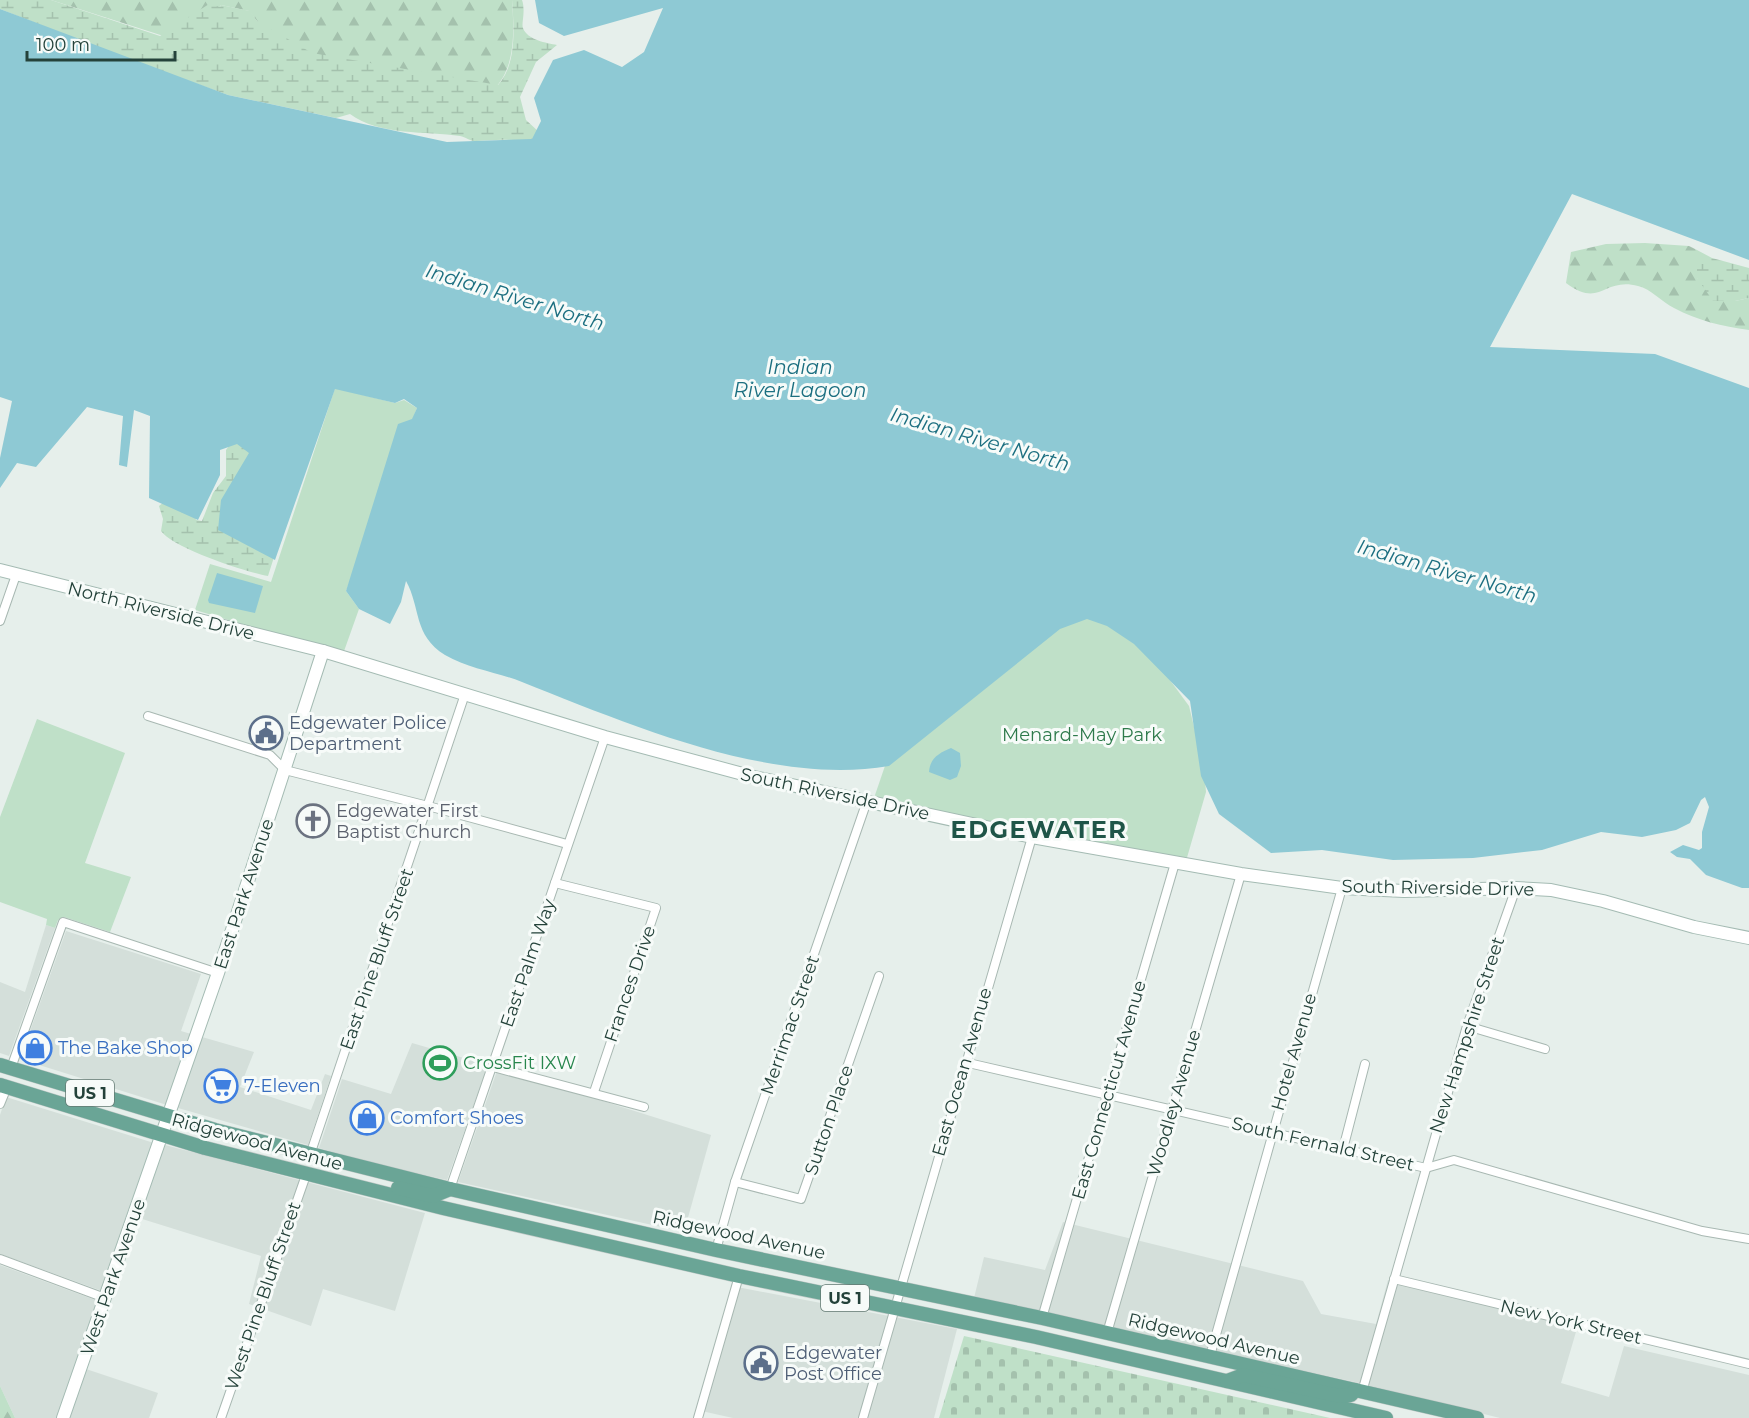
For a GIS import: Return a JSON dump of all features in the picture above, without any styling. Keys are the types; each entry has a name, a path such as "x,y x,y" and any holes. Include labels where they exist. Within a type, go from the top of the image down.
{"main road":[{"name":"Ridgewood Avenue","path":"5,1067 169,1117 310,1155 450,1189 716,1250 1042,1318 1477,1418"},
{"name":"Ridgewood Avenue","path":"3,1086 162,1135 306,1175 739,1276 1227,1381 1380,1417"},
{"path":"321,1178 334,1172 433,1196 450,1189"},
{"path":"541,1231 566,1224 632,1239 638,1239 646,1234"},
{"path":"1227,1381 1243,1375 1340,1396 1351,1395 1359,1391"},
{"path":"1380,1417 1391,1407 1440,1418"}],"street":[{"name":"North Riverside Drive","path":"0,570 322,651"},
{"path":"0,621 16,575"},
{"name":"South Riverside Drive","path":"322,651 605,737 754,777 1032,837 1241,874 1342,888 1404,891 1516,888 1551,890 1694,927 1749,938"},
{"name":"East Park Avenue","path":"162,1135 285,770 322,651"},
{"name":"East Pine Bluff Street","path":"310,1155 465,694"},
{"path":"148,717 270,755 285,770 567,844"},
{"name":"East Palm Way","path":"450,1189 605,737"},
{"name":"Merrimac Street","path":"716,1250 735,1182 867,801"},
{"name":"East Ocean Avenue","path":"863,1418 964,1062 1032,837"},
{"name":"East Connecticut Avenue","path":"1042,1318 1175,863"},
{"name":"Woodley Avenue","path":"1107,1333 1241,874"},
{"name":"Frances Drive","path":"555,883 657,908 594,1092"},
{"name":"Hotel Avenue","path":"1210,1356 1271,1133 1342,888"},
{"name":"New Hampshire Street","path":"1359,1391 1394,1280 1467,1026 1516,888"},
{"path":"5,1067 63,922 218,972"},
{"name":"Sutton Place","path":"735,1182 801,1199 879,976"},
{"path":"1467,1026 1545,1049"},
{"name":"South Fernald Street","path":"964,1062 1426,1168 1454,1160 1702,1231 1749,1239"},
{"path":"1343,1149 1365,1064"},
{"path":"493,1067 644,1107"},
{"path":"0,1104 3,1086"},
{"name":"West Park Avenue","path":"63,1418 162,1135"},
{"name":"West Pine Bluff Street","path":"221,1418 306,1175"},
{"path":"0,1259 105,1298"},
{"path":"698,1418 739,1276"},
{"name":"New York Street","path":"1394,1280 1749,1364"}],"shaded area":[{"path":"46,925 55,928 9,1056 0,1053 0,982 25,992"},
{"path":"66,931 201,974 181,1031 191,1034 167,1105 20,1059"},
{"path":"202,1037 254,1052 240,1087 311,1110 325,1074 331,1076 308,1145 178,1108"},
{"path":"412,1043 488,1065 447,1180 371,1163 319,1148 342,1079 391,1094"},
{"path":"498,1068 711,1135 684,1232 458,1182"},
{"path":"6,1097 154,1143 102,1291 0,1254 0,1115"},
{"path":"165,1145 425,1213 395,1311 323,1289 311,1326 249,1304 261,1256 139,1218"},
{"path":"1063,1222 1303,1281 1321,1314 1376,1324 1388,1280 1578,1325 1561,1383 1609,1397 1624,1346 1749,1375 1749,1418 1500,1418 1355,1382 974,1298 984,1257 1045,1270"},
{"path":"0,1265 98,1301 57,1418 15,1418 0,1386"},
{"path":"737,1287 957,1329 934,1418 733,1418 697,1410"},
{"path":"86,1369 158,1393 149,1418 69,1418"}],"green space":[{"path":"0,0 51,0 160,36 209,4 220,7 221,5 250,11 257,21 312,53 498,85 508,67 513,45 512,0 522,0 525,32 538,40 557,45 536,62 520,97 526,120 539,132 528,143 509,140 475,141 460,136 389,129 362,121 350,114 336,118 228,95 114,54 0,9"},
{"path":"51,0 512,0 512,46 507,68 496,87 295,52 264,30 249,11 221,5 210,23 176,40"},
{"path":"1645,243 1689,246 1697,250 1697,278 1735,301 1749,298 1749,330 1701,320 1674,308 1638,286 1617,285 1595,293 1587,293 1566,283 1571,252 1606,244"},
{"path":"1697,250 1712,258 1749,268 1749,298 1735,301 1713,301 1697,278"},
{"path":"335,388 395,403 404,400 417,408 346,591 359,609 343,654 195,610 210,564 271,582"},
{"path":"231,443 250,445 275,554 268,576 243,570 194,552 168,538 161,531 163,519 159,506 164,502 194,512 196,520 202,521 213,493 226,476 226,450"},
{"name":"Menard-May Park","path":"1028,594 1134,631 1189,706 1204,768 1206,792 1186,861 874,798 887,760"},
{"path":"37,719 125,753 85,863 131,877 110,932 64,917 58,920 55,928 46,925 47,919 0,902 0,817"},
{"path":"964,1336 1330,1418 939,1418"},
{"path":"0,1386 15,1418 0,1418"}],"water":[{"name":"Indian River Lagoon","path":"535,0 1749,0 1749,260 1572,194 1490,347 1655,354 1749,388 1749,888 1742,888 1706,875 1690,859 1677,857 1670,852 1683,845 1699,850 1702,848 1702,832 1709,807 1705,797 1701,800 1690,823 1676,830 1642,837 1601,832 1542,850 1473,858 1393,860 1322,850 1271,853 1219,814 1201,776 1190,701 1134,644 1107,626 1087,619 1060,629 889,766 844,770 797,767 750,760 702,748 655,733 512,679 464,664 445,655 428,639 419,621 406,581 401,602 390,624 359,609 346,591 398,424 412,419 417,408 404,399 395,403 335,389 275,560 218,530 221,500 249,453 237,444 220,450 220,475 198,520 149,498 150,416 134,410 127,467 119,465 123,416 87,407 36,467 17,463 0,488 0,458 12,401 0,397 0,9 228,95 447,142 532,139 541,121 534,98 553,60 584,50 622,67 644,52 663,8 564,36 539,23"},
{"path":"217,573 263,586 255,613 209,603"},
{"path":"951,748 960,753 961,766 957,777 950,780 929,772 931,763 936,757"}],"place":[{"name":"Edgewater Police Department","path":"266,733"},
{"name":"Edgewater First Baptist Church","path":"313,821"},
{"name":"The Bake Shop","path":"35,1048"},
{"name":"CrossFit IXW","path":"440,1063"},
{"name":"7-Eleven","path":"221,1086"},
{"name":"Comfort Shoes","path":"367,1118"},
{"name":"Edgewater Post Office","path":"761,1363"}],"district":[{"name":"EDGEWATER","path":"1039,830"}],"water label":[{"name":"Indian River North","path":"515,297"},
{"name":"Indian River North","path":"980,439"},
{"name":"Indian River North","path":"1447,571"}]}
